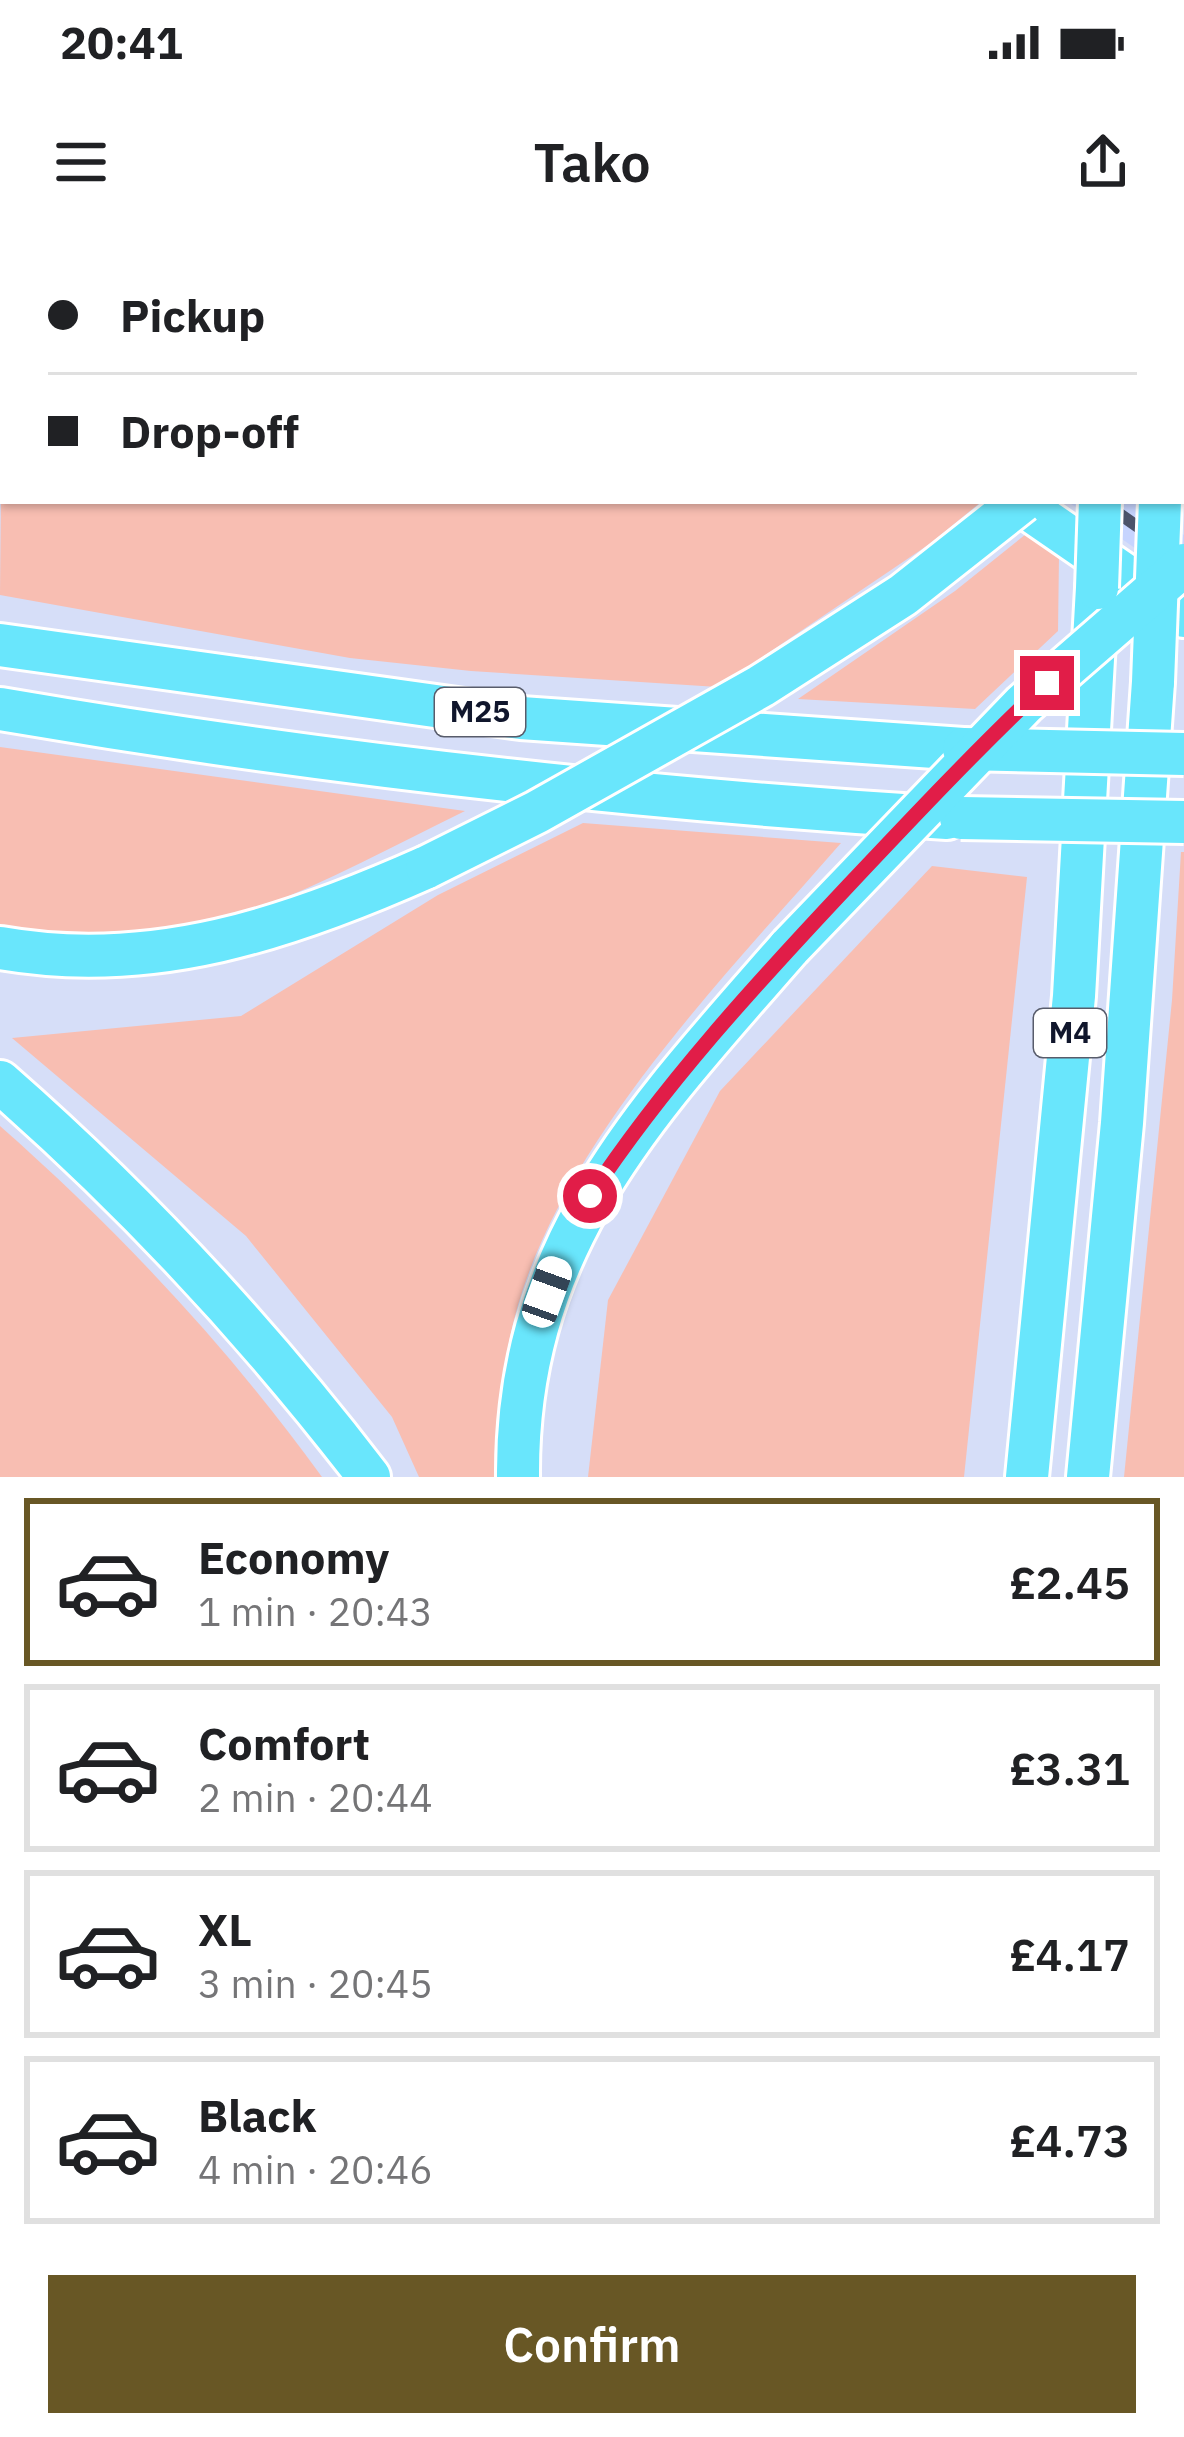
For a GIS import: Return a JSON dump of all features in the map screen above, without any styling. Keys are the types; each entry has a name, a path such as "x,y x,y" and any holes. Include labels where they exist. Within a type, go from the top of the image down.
{"highway":[{"path":"0,948 109,957 186,950 309,917 427,867 537,812 761,686 903,595 1015,504"},
{"path":"1023,504 1184,616"},
{"name":"M4","path":"1027,1477 1072,1017 1100,504"},
{"name":"M4","path":"1088,1477 1122,1123 1165,504"},
{"path":"518,1477 523,1397 547,1292 579,1218 645,1118 790,947 1010,718 1184,565"},
{"name":"M25","path":"0,645 521,718 963,749 1184,754"},
{"name":"M25","path":"0,709 464,776 722,802 961,818 1184,822"},
{"path":"0,1082 183,1253 310,1400 369,1477"}],"shaded area":[{"path":"1,504 979,504 931,543 718,687 350,658 0,595"},
{"path":"1071,504 1139,504 1184,535 1184,582"},
{"path":"1026,534 1059,556 1058,631 975,709 798,699 955,591"},
{"path":"0,747 465,811 287,897 175,934 110,941 0,933"},
{"path":"583,823 841,843 656,1059 574,1180 542,1242 518,1305 502,1390 497,1477 419,1477 392,1417 246,1236 12,1038 241,1016 438,895"},
{"path":"1181,852 1184,1477 1124,1477 1172,1000"},
{"path":"932,866 1027,877 964,1477 588,1477 608,1300 720,1091"},
{"path":"0,1126 171,1292 322,1477 0,1477"}],"railway":[{"path":"1105,504 1184,559"}],"route":[{"path":"590,1196 645,1118 790,947 968,758 1047,683"}]}
